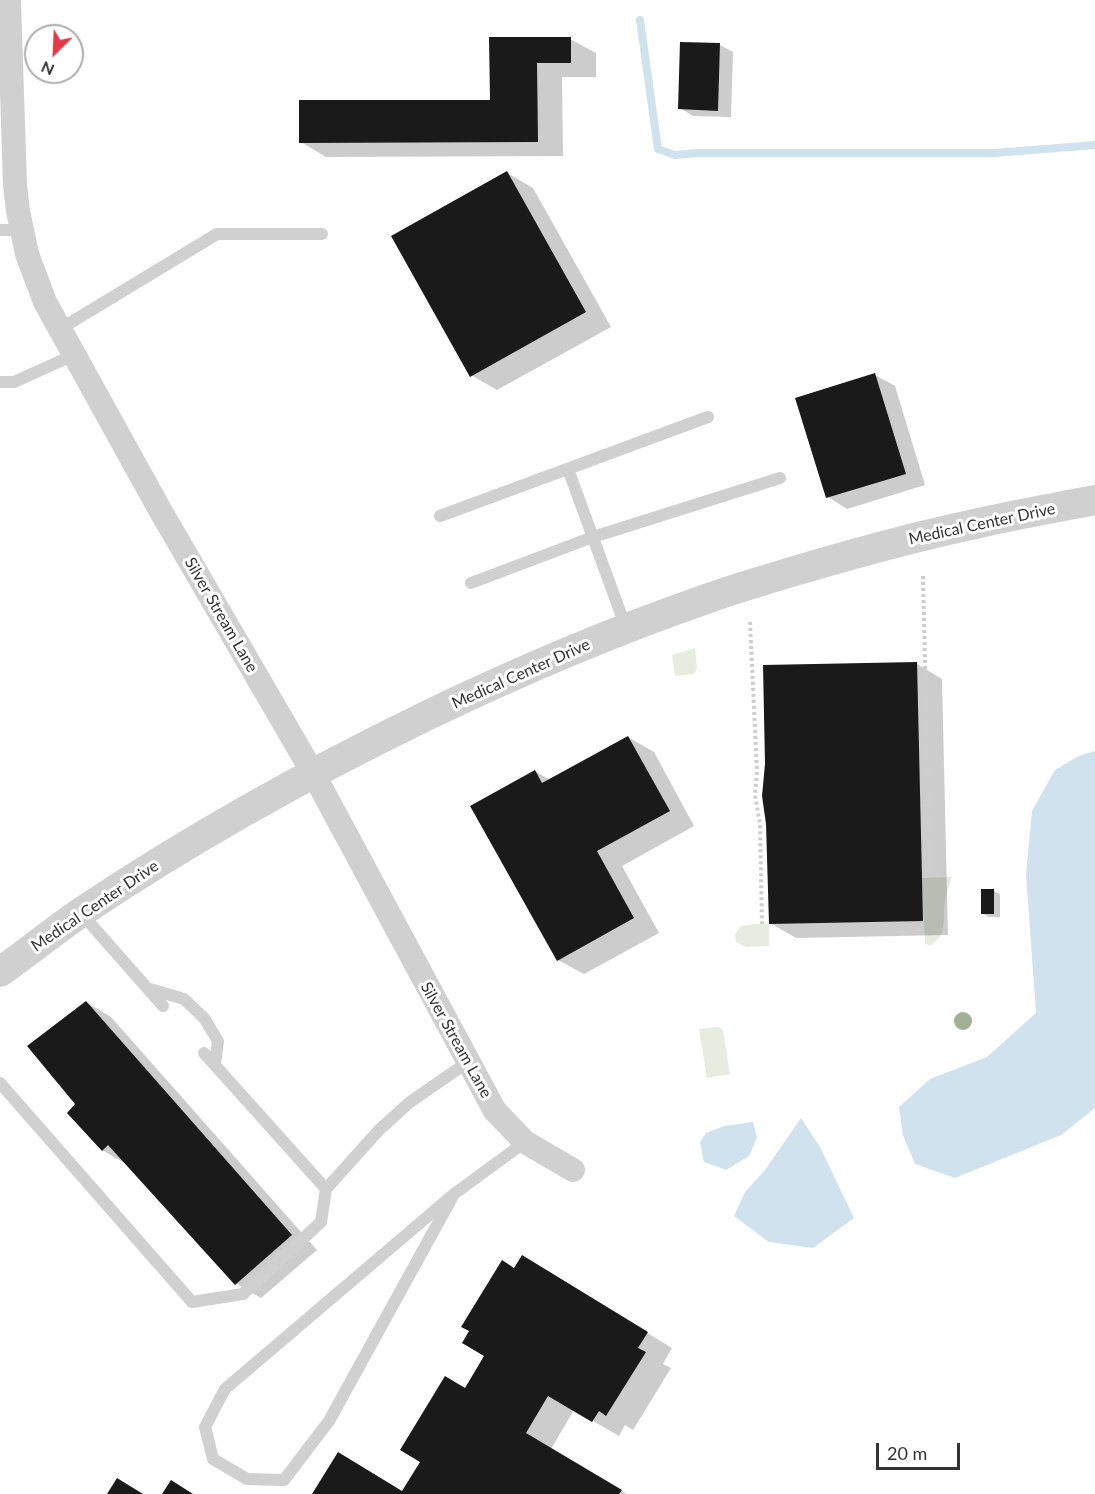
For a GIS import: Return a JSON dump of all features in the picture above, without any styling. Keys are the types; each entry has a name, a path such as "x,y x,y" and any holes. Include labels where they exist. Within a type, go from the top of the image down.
{"street":[{"name":"Silver Stream Lane","path":"9,0 15,185 11,230 27,254 45,302 160,510 313,773 495,1111 525,1142 573,1170"},
{"name":"Medical Center Drive","path":"0,972 81,913 241,813 313,773 472,694 626,628 711,597 840,557 971,525 1095,500"}],"lane":[{"path":"60,329 217,234 322,234"},
{"path":"0,382 14,382 74,355"},
{"path":"440,516 708,417"},
{"path":"568,469 626,628"},
{"path":"471,583 593,537 780,478"},
{"path":"81,913 164,1006"},
{"path":"149,989 184,999 204,1018 218,1041 215,1064"},
{"path":"204,1053 326,1189"},
{"path":"0,1083 192,1302 243,1294 321,1222 326,1189 380,1130 410,1102 468,1062"},
{"path":"454,1194 329,1421 285,1480 247,1479 213,1459 205,1427 225,1389 454,1194 525,1142"}],"path":[{"path":"923,576 930,875"},
{"path":"750,622 757,771 754,795 760,824 762,924"},
{"path":"918,680 925,680"}],"shaded area":[{"path":"695,648 697,669 694,674 675,676 672,655"},
{"path":"952,877 946,896 941,935 931,945 925,944 922,878"},
{"path":"769,924 769,946 746,947 736,942 735,934 741,926"},
{"path":"718,1027 723,1030 730,1074 707,1078 699,1029"}],"water":[{"path":"1095,751 1095,1108 1061,1135 955,1178 915,1164 903,1135 899,1107 930,1079 987,1057 1036,1013 1026,875 1032,811 1055,770 1079,756"},
{"path":"801,1118 820,1147 854,1218 813,1248 769,1242 734,1216 745,1192 765,1170"},
{"path":"753,1122 757,1138 749,1156 726,1170 704,1162 700,1142 706,1133 724,1126"}],"building":[{"path":"489,37 571,37 571,63 537,63 538,142 299,143 299,100 490,100"},
{"path":"680,42 720,43 718,111 678,109"},
{"path":"507,171 586,312 470,377 391,236"},
{"path":"875,373 906,474 826,498 795,398"},
{"path":"917,662 923,921 769,924 766,824 762,796 765,764 763,665"},
{"path":"628,736 670,811 597,851 634,918 557,961 470,806 535,770 542,783"},
{"path":"981,889 994,889 994,914 981,914"},
{"path":"86,1001 292,1235 235,1285 108,1145 102,1151 67,1113 75,1104 27,1046"},
{"path":"522,1255 648,1332 638,1348 646,1352 606,1416 599,1411 592,1422 548,1396 526,1433 622,1490 619,1494 312,1494 338,1452 402,1491 420,1462 400,1450 445,1376 465,1388 484,1356 462,1343 469,1331 461,1327 502,1260 514,1268"},
{"path":"117,1478 143,1494 107,1494"},
{"path":"171,1480 193,1494 162,1494"}],"waterway":[{"path":"640,20 658,149 675,155 696,153 995,153 1095,145"}]}
